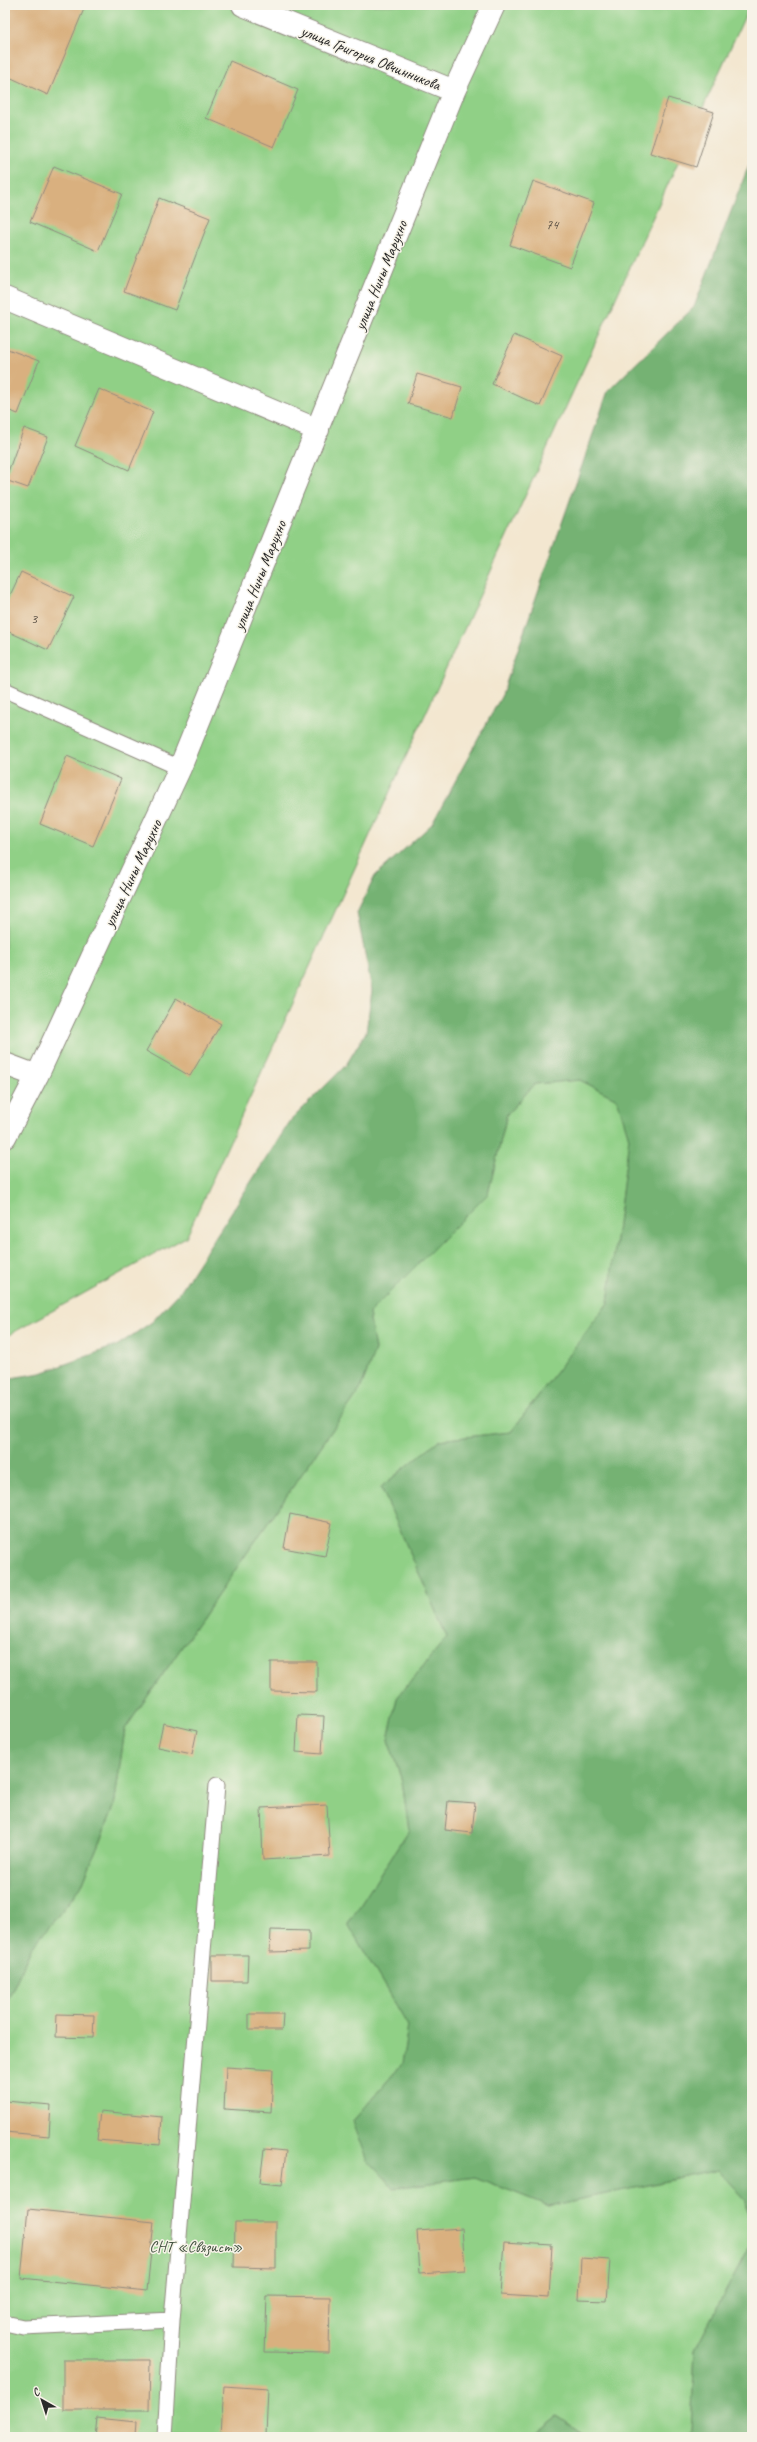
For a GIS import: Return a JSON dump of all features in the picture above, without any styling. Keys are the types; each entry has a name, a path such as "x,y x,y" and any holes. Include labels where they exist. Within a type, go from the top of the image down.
{"street":[{"name":"улица Григория Овчинникова","path":"243,5 454,91"},
{"name":"улица Нины Марухно","path":"5,1137 37,1076 180,768 454,91 494,5"},
{"path":"5,298 318,430"},
{"path":"5,1064 37,1076"}],"lane":[{"path":"5,690 180,768"},
{"path":"165,2437 172,2320 217,1785"},
{"path":"5,2323 23,2327 172,2320"}],"green space":[{"path":"5,5 750,5 186,1237 5,1337"},
{"path":"752,157 752,2241 746,2200 719,2170 549,2206 475,2177 394,2188 367,2159 353,2121 402,2064 408,2026 348,1924 409,1830 402,1781 388,1740 397,1698 447,1637 381,1487 439,1440 511,1432 608,1303 629,1138 617,1099 580,1080 535,1084 507,1114 488,1194 369,1313 375,1350 360,1390 125,1729 114,1807 81,1887 31,1949 5,2006 5,1379 41,1373 118,1345 152,1322 179,1293 291,1120 346,1065 366,1032 372,990 357,913 375,876 432,824 502,695 608,391 694,307"},
{"name":"СНТ «Связист»","path":"580,1080 618,1099 629,1138 608,1303 511,1432 439,1440 381,1487 447,1637 397,1698 388,1740 402,1781 409,1830 348,1924 408,2026 402,2064 353,2121 394,2188 475,2177 549,2206 719,2170 746,2200 752,2241 695,2350 691,2431 685,2437 588,2437 557,2416 531,2437 5,2437 5,2006 31,1949 81,1887 114,1807 125,1729 360,1390 375,1350 369,1313 488,1194 507,1114 535,1084"},
{"path":"752,2241 752,2437 685,2437 691,2431 695,2350"},
{"path":"557,2416 588,2437 531,2437"}],"building":[{"path":"5,5 74,5 84,9 48,95 5,75"},
{"path":"230,61 298,90 274,147 206,118"},
{"path":"668,98 714,112 696,167 650,153"},
{"path":"54,166 122,194 98,251 30,222"},
{"path":"533,181 594,203 570,267 510,245"},
{"path":"159,198 210,218 175,310 124,291"},
{"path":"514,335 562,356 540,406 492,384"},
{"path":"5,348 39,361 18,414 5,409"},
{"path":"417,374 462,387 453,417 408,404"},
{"path":"99,389 153,412 129,470 75,446"},
{"path":"24,428 48,437 28,488 5,480"},
{"path":"21,572 74,597 48,650 5,630 5,606"},
{"path":"67,756 121,779 93,846 40,824"},
{"path":"176,998 221,1024 190,1076 146,1051"},
{"path":"290,1514 332,1523 325,1556 284,1548"},
{"path":"271,1662 317,1662 317,1692 271,1691"},
{"path":"298,1715 324,1716 322,1754 296,1752"},
{"path":"163,1723 197,1731 192,1754 158,1747"},
{"path":"448,1801 475,1803 472,1833 445,1830"},
{"path":"327,1805 330,1856 263,1860 261,1808"},
{"path":"271,1930 309,1931 309,1951 270,1952"},
{"path":"212,1955 248,1955 247,1981 212,1981"},
{"path":"57,2014 94,2015 93,2038 56,2037"},
{"path":"249,2014 283,2014 282,2030 249,2030"},
{"path":"226,2067 273,2070 271,2112 224,2109"},
{"path":"5,2101 51,2105 49,2136 5,2132"},
{"path":"100,2111 162,2117 160,2145 97,2140"},
{"path":"264,2149 286,2151 282,2185 260,2183"},
{"path":"28,2209 154,2222 147,2291 21,2278"},
{"path":"235,2222 276,2222 276,2268 234,2267"},
{"path":"462,2228 465,2270 420,2273 417,2231"},
{"path":"504,2242 552,2245 549,2298 500,2295"},
{"path":"581,2258 610,2260 607,2301 579,2300"},
{"path":"267,2296 330,2297 329,2353 265,2352"},
{"path":"63,2360 150,2360 149,2410 63,2410"},
{"path":"224,2386 268,2389 266,2435 221,2433"},
{"path":"97,2418 136,2422 135,2437 95,2437"}]}
